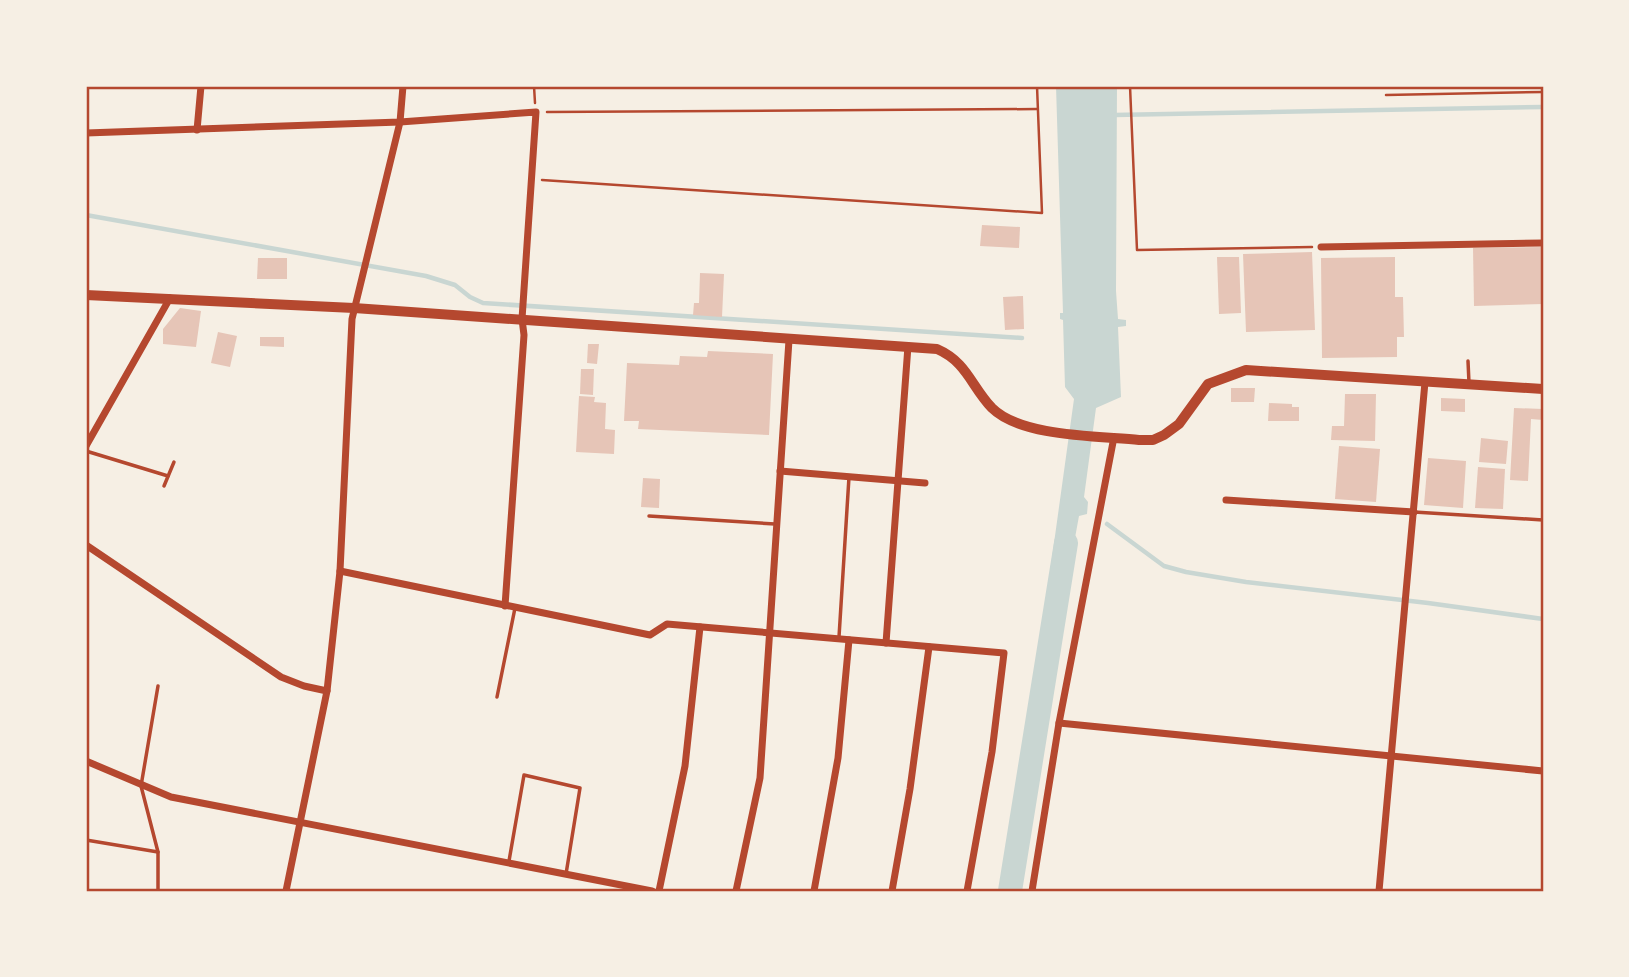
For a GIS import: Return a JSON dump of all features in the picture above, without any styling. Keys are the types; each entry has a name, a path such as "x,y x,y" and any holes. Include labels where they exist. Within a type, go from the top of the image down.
{"main road":[{"path":"86,295 522,315 789,340 937,349 958,361 992,408 1007,418 1025,427 1114,438 1153,440 1164,435 1179,424 1208,384 1245,370 1543,390"}],"street":[{"path":"197,130 201,86"},
{"path":"286,891 327,691 340,571 354,308 400,121 402,86"},
{"path":"86,133 400,121 536,112 505,606"},
{"path":"1321,247 1543,243"},
{"path":"86,448 170,298"},
{"path":"736,891 760,778 789,340"},
{"path":"886,643 908,346"},
{"path":"1379,891 1425,382"},
{"path":"1032,891 1059,723 1114,438"},
{"path":"780,471 925,483"},
{"path":"1226,500 1413,512"},
{"path":"86,545 281,677 327,691"},
{"path":"340,571 650,635 667,624 1004,653 992,752 967,891"},
{"path":"659,891 685,766 700,627"},
{"path":"814,891 838,758 849,640"},
{"path":"892,891 910,789 929,647"},
{"path":"1059,723 1543,771"},
{"path":"86,761 171,797 652,891"}],"lane":[{"path":"1468,361 1469,385"},
{"path":"86,448 168,476"},
{"path":"164,486 174,462"},
{"path":"839,639 849,477"},
{"path":"1413,512 1543,520"},
{"path":"649,516 777,524"},
{"path":"497,697 515,608"},
{"path":"158,686 141,786 158,852 158,891"},
{"path":"508,863 524,775 580,788 566,874"},
{"path":"86,839 158,852"}],"path":[{"path":"534,86 536,112 1037,110"},
{"path":"532,179 1042,213 1037,86"},
{"path":"1130,86 1137,250 1321,247"},
{"path":"1386,95 1543,92"}],"shaded area":[{"path":"1056,86 1117,86 1116,291 1118,319 1126,320 1126,326 1118,327 1121,397 1096,408 1084,497 1088,502 1087,514 1079,516 1068,576 1050,572 1074,399 1065,387 1063,320 1060,319 1060,313 1063,313"}],"building":[{"path":"982,225 1020,227 1019,248 980,246"},
{"path":"1543,247 1543,304 1474,306 1473,248"},
{"path":"1312,252 1315,330 1246,332 1243,254"},
{"path":"1217,257 1239,257 1241,313 1219,314"},
{"path":"1395,257 1395,297 1403,297 1404,337 1397,337 1397,357 1322,358 1321,258"},
{"path":"258,258 287,258 287,279 257,279"},
{"path":"700,273 724,274 722,317 693,315 694,303 699,303"},
{"path":"1023,296 1024,329 1005,330 1003,297"},
{"path":"180,308 201,311 196,347 163,344 163,329"},
{"path":"218,332 237,336 230,367 211,363"},
{"path":"260,337 284,337 284,347 260,346"},
{"path":"588,344 599,344 597,364 587,363"},
{"path":"708,351 773,354 769,435 638,429 639,421 624,421 627,363 679,365 680,356 707,357"},
{"path":"581,369 594,369 593,395 580,394"},
{"path":"1231,388 1255,388 1254,402 1231,402"},
{"path":"1345,394 1376,394 1375,441 1331,440 1332,426 1344,426"},
{"path":"579,396 595,397 594,402 606,403 605,429 615,430 614,454 576,452"},
{"path":"1441,398 1465,399 1465,412 1441,411"},
{"path":"1269,403 1299,407 1299,421 1268,421"},
{"path":"1514,408 1543,409 1543,420 1531,419 1528,481 1510,480"},
{"path":"1481,438 1508,441 1506,464 1479,462"},
{"path":"1339,446 1380,449 1376,502 1335,499"},
{"path":"1428,458 1466,461 1463,508 1424,505"},
{"path":"1478,467 1505,469 1503,509 1475,508"},
{"path":"643,478 660,479 659,508 641,507"}],"waterway":[{"path":"1114,115 1543,107"},
{"path":"86,215 426,276 455,285 483,303 1022,338"},
{"path":"1107,524 1164,566 1186,572 1543,619"},
{"path":"1010,891 1066,543"}]}
